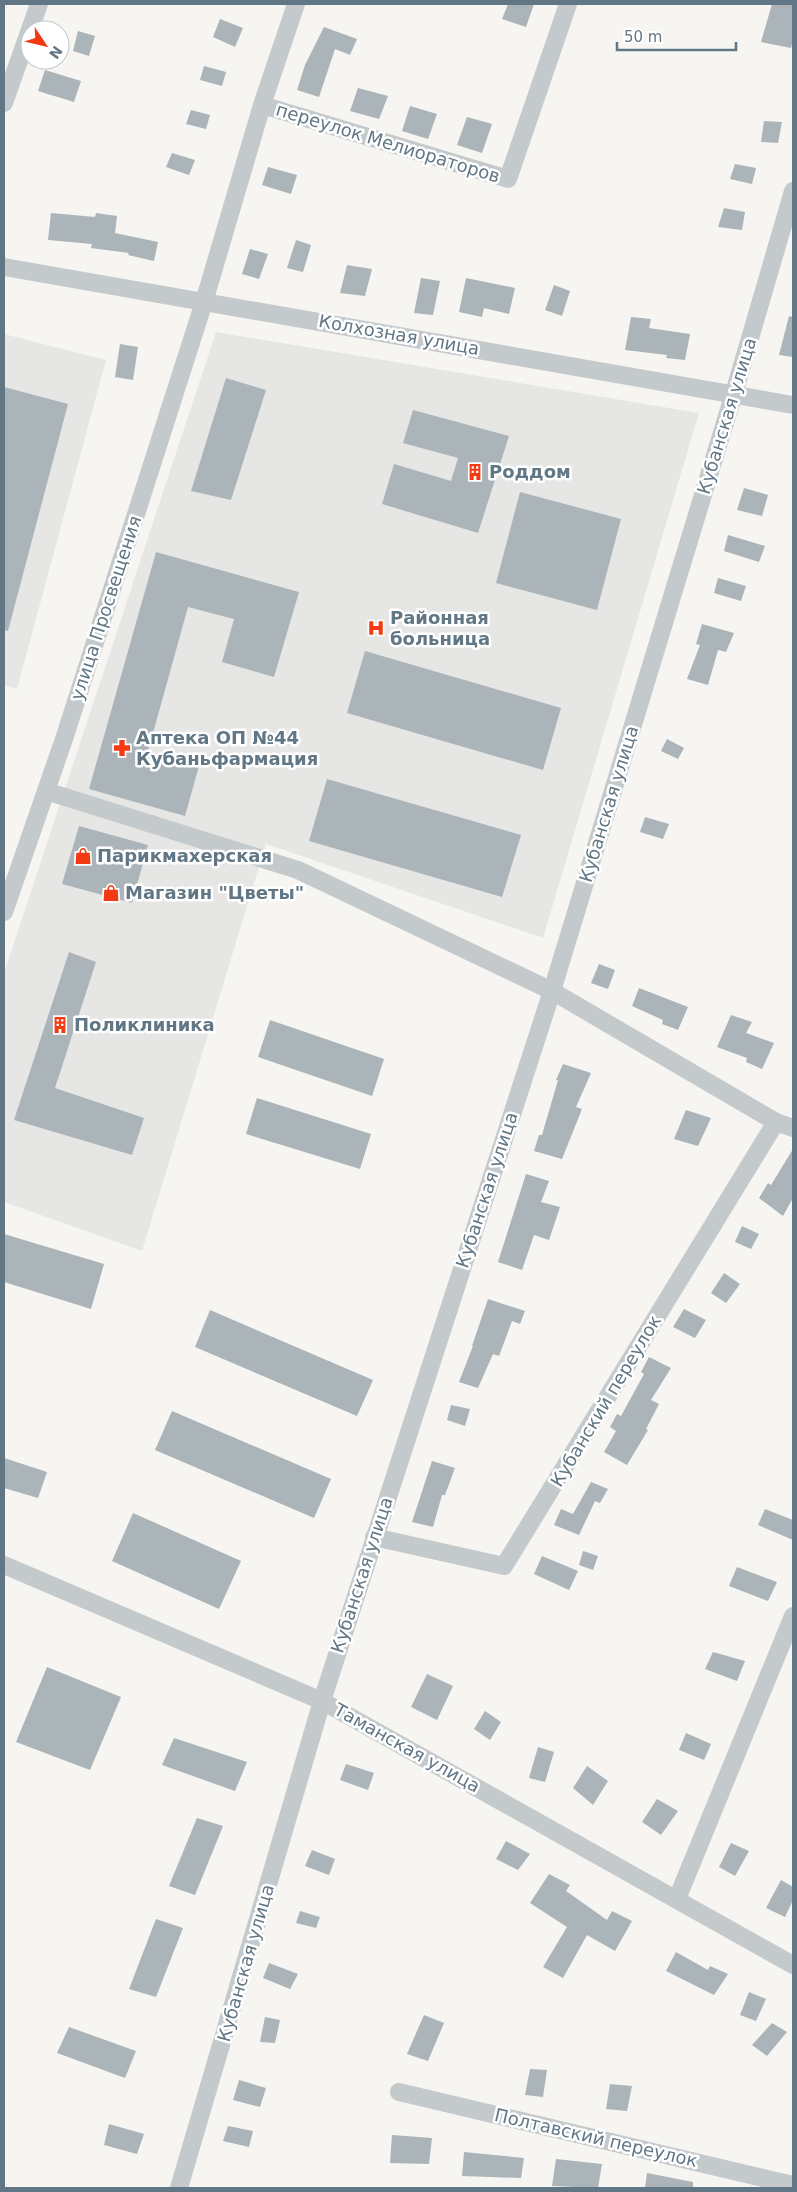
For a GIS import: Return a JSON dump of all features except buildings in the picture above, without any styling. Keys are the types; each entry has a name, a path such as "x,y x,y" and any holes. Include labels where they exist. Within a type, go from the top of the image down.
{"street":[{"path":"4,103 39,4"},
{"name":"улица Просвещения","path":"4,912 46,791 204,302 262,105 296,4"},
{"name":"переулок Мелиораторов","path":"262,105 508,179 568,4"},
{"name":"Кубанская улица","path":"179,2188 322,1701 552,991 734,393 793,191"},
{"name":"Колхозная улица","path":"4,267 734,393 793,405"},
{"path":"46,791 298,870 552,991 776,1122 793,1128"},
{"name":"Кубанский переулок","path":"374,1537 504,1566 554,1488 776,1122"},
{"name":"Таманская улица","path":"4,1564 322,1701 793,1965"},
{"path":"677,1899 788,1646 793,1616"},
{"name":"Полтавский переулок","path":"399,2092 793,2185"}],"shaded area":[{"name":"Районная больница","path":"216,332 699,413 543,938 266,844 142,1251 4,1202 4,973"},
{"path":"4,334 106,360 17,689 4,685"}],"place":[{"name":"Роддом","path":"475,472"},
{"name":"Районная больница","path":"376,628"},
{"name":"Аптека ОП №44 Кубаньфармация","path":"122,748"},
{"name":"Парикмахерская","path":"83,856"},
{"name":"Магазин \"Цветы\"","path":"111,893"},
{"name":"Поликлиника","path":"60,1025"}]}
